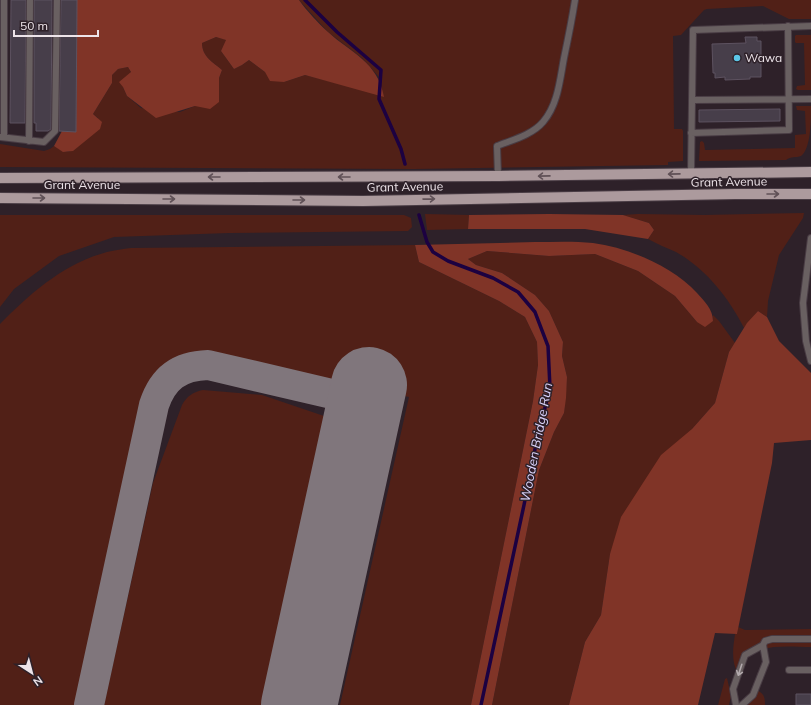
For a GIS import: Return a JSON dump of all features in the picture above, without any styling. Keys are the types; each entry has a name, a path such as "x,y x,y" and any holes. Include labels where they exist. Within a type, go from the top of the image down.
{"main road":[{"name":"Grant Avenue","path":"0,178 498,176 811,172"},
{"name":"Grant Avenue","path":"0,198 363,201 811,194"}],"lane":[{"path":"4,0 2,137 44,142 55,131 57,0"},
{"path":"29,140 30,0"},
{"path":"498,176 497,146 533,131 543,122 553,108 576,0"},
{"path":"692,133 790,130 788,26"},
{"path":"691,173 693,30 811,26"},
{"path":"692,100 811,99"},
{"path":"811,238 803,303 806,341 811,361"},
{"path":"736,705 734,689 745,655 763,645 765,641 772,639 811,640"},
{"path":"742,705 753,695 766,662 763,645"},
{"path":"789,670 811,670"}],"shaded area":[{"path":"77,0 299,0 324,28 370,67 381,85 384,97 305,75 284,82 270,81 265,72 249,60 234,69 221,51 226,40 216,37 202,43 202,48 206,56 222,70 219,78 219,102 210,109 195,106 156,118 127,96 119,82 131,72 128,67 118,69 112,75 112,83 93,114 102,122 100,129 73,151 63,152 54,146 62,131 76,131"},
{"path":"299,0 811,0 811,19 789,19 763,6 707,9 704,10 681,35 673,36 674,129 682,129 683,131 683,161 668,162 668,165 414,169 0,167 0,144 44,151 54,146 68,152 78,146 98,118 93,114 112,83 112,75 118,69 128,67 131,72 123,87 127,96 141,108 180,112 195,106 219,78 222,70 206,56 202,48 202,43 216,37 227,40 221,51 234,69 249,60 265,72 284,82 305,75 375,93 379,77 362,58 328,32"},
{"path":"796,35 811,35 811,90 796,89 797,86 805,85 804,43 795,42"},
{"path":"796,106 811,106 809,141 801,156 786,160 699,161 700,142 702,141 704,143 705,150 795,148 795,135 806,134 805,111 797,110"},
{"path":"804,213 803,218 779,255 768,301 767,317 758,311 744,328 724,295 707,276 676,252 648,239 654,230 649,223 623,215 704,215"},
{"path":"425,214 469,215 468,229 427,230"},
{"path":"0,215 404,215 411,218 412,227 408,231 229,233 114,237 59,256 14,289 0,307"},
{"path":"469,215 623,215 649,223 654,230 648,239 585,229 468,229"},
{"path":"571,242 607,245 649,260 675,274 687,283 710,309 713,321 705,327 697,322 675,296 638,271 595,254 549,256 487,251 468,259 476,265 502,273 535,295 549,311 563,342 562,356 567,377 564,413 554,432 539,470 492,705 471,705 533,401 538,365 537,342 525,317 499,301 419,262 415,245"},
{"path":"415,245 419,262 499,301 525,317 537,342 538,365 533,401 471,705 340,705 409,397 222,355 203,353 179,359 166,368 150,386 145,397 77,705 0,705 0,324 24,301 62,272 91,257 107,252 131,248"},
{"path":"487,251 549,256 595,254 638,271 675,296 697,322 713,321 713,315 735,343 729,352 715,403 692,429 610,554 601,615 585,642 569,705 492,705 539,470 554,432 564,413 567,377 562,356 563,342 549,311 535,295 502,273 476,265 468,259"},
{"path":"758,311 767,317 779,341 811,373 811,440 774,443 772,463 737,634 715,633 698,705 569,705 585,642 601,615 610,554 621,517 661,455 692,429 715,403 729,352 747,323"},
{"path":"203,390 262,395 324,416 261,705 104,705 153,483 182,405 191,395"},
{"path":"738,627 745,630 811,629 811,647 784,646 766,648 750,656 744,662 738,674 734,664 733,654 735,634 737,634"},
{"path":"727,678 731,696 729,705 718,705 725,679"},
{"path":"756,690 761,692 764,696 765,705 745,705 748,695"}],"building":[{"path":"11,0 26,0 25,123 10,123"},
{"path":"34,0 52,0 51,129 48,131 36,131 36,123 34,123"},
{"path":"61,0 77,0 76,132 59,131"},
{"name":"Wawa","path":"745,37 757,37 757,41 761,41 761,77 725,80 725,77 715,78 715,73 713,73 712,44 746,43"},
{"path":"780,109 780,121 699,122 699,110"},
{"path":"796,694 811,694 811,705 796,705"}],"waterway":[{"name":"Wooden Bridge Run","path":"305,0 337,32 381,70 379,99 401,149 405,164"},
{"name":"Wooden Bridge Run","path":"419,215 427,242 433,252 448,261 493,278 518,292 535,312 548,346 550,388 537,439 481,705"}],"taxiway":[{"path":"89,705 154,405 167,381 181,371 208,365 366,402"}],"runway":[{"path":"299,705 369,385"}],"place":[{"name":"Wawa","path":"737,58"}]}
